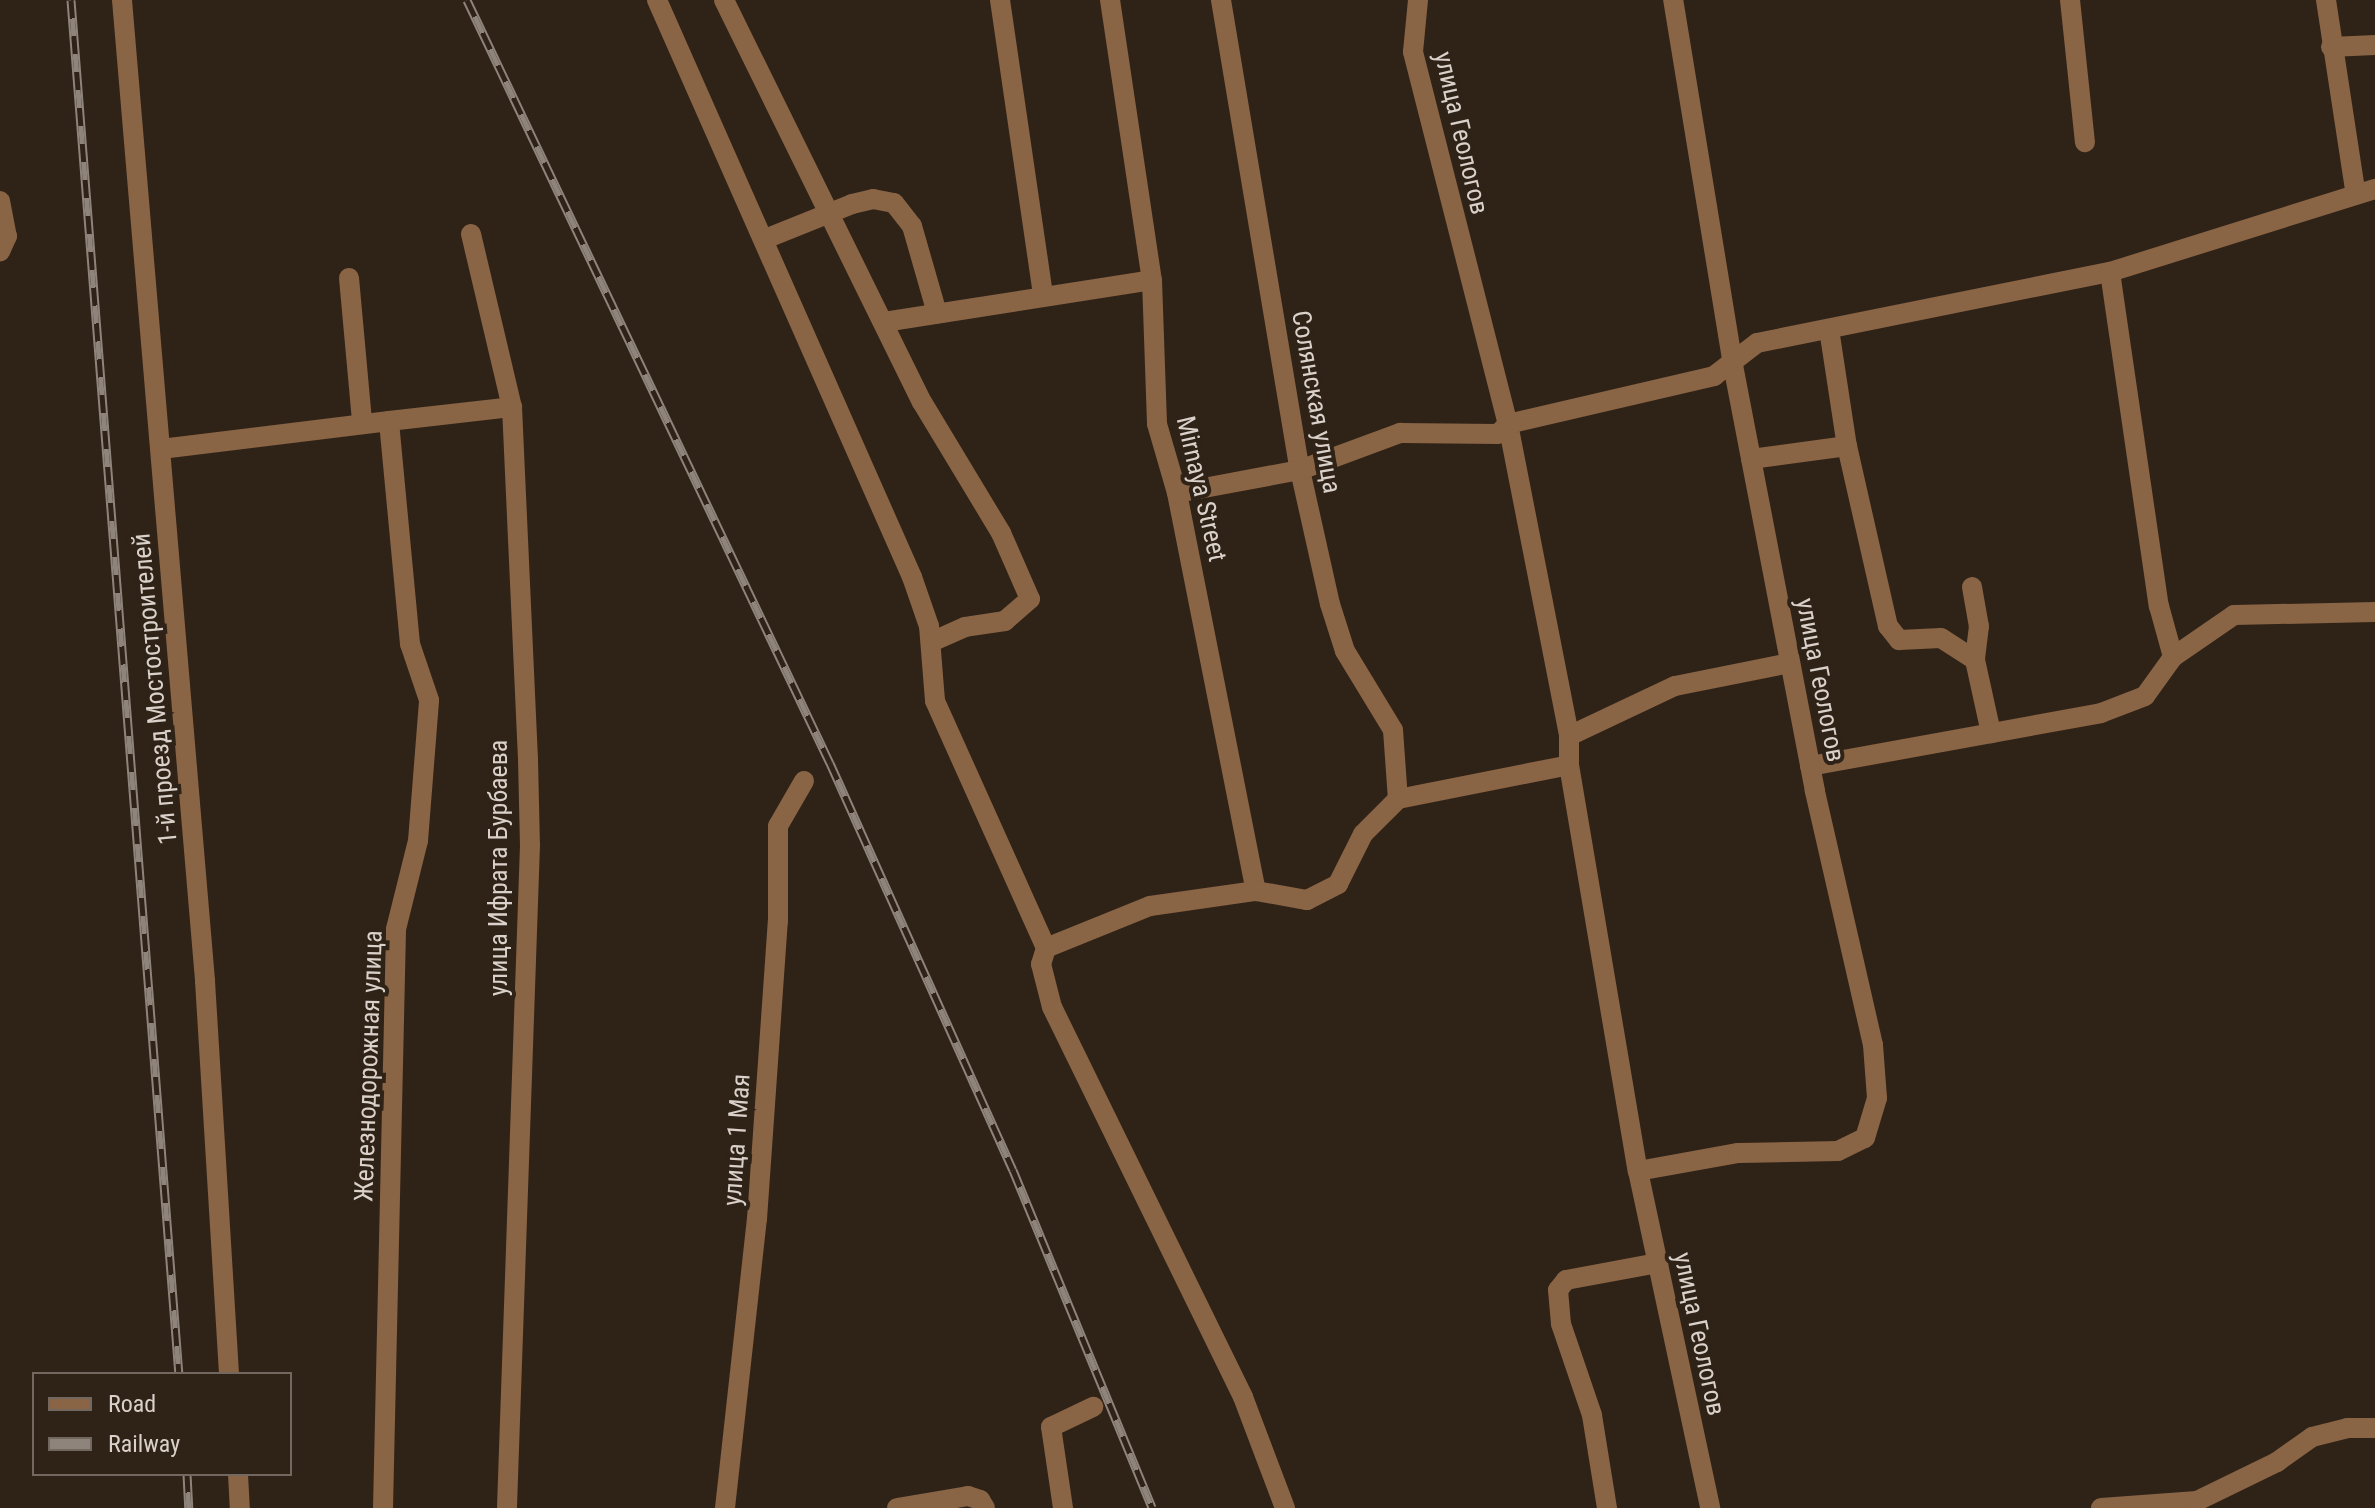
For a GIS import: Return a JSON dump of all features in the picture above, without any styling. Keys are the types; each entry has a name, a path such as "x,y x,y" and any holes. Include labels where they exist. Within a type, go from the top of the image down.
{"street":[{"name":"1-й проезд Мостостроителей","path":"122,0 205,981 229,1372"},
{"path":"657,0 912,577 932,642 935,701 1046,948 1041,964 1052,1007 1243,1397 1285,1508"},
{"path":"724,0 922,402 1001,533 1030,599 1005,621 965,627 932,642"},
{"path":"1000,0 1043,295"},
{"name":"Mirnaya Street","path":"1110,0 1152,280 1157,424 1177,493 1256,891"},
{"name":"Солянская улица","path":"1221,0 1300,470 1345,651 1393,730 1398,799"},
{"name":"улица Геологов","path":"1418,0 1413,52 1508,424 1569,736 1569,765 1638,1171 1710,1508"},
{"name":"улица Геологов","path":"1638,1171 1738,1153 1838,1151 1865,1138 1877,1098 1873,1045 1810,766 1732,359 1673,0"},
{"path":"2070,0 2085,142"},
{"path":"1177,493 1300,470 1400,433 1498,434 1508,424 1714,376 1732,359 1757,343 2110,272 2366,192 2331,47 2326,0"},
{"path":"2331,47 2375,45"},
{"path":"765,239 873,199 894,203 912,226 937,313"},
{"path":"0,201 7,236 0,252"},
{"name":"улица Ифрата Бурбаева","path":"471,234 512,407 530,845 507,1508"},
{"path":"2110,272 2159,606 2173,657"},
{"path":"349,278 362,420"},
{"path":"884,322 1152,280"},
{"path":"1829,329 1847,446 1888,626 1899,640 1941,638 1959,645 1975,660"},
{"path":"161,449 362,420 389,421 512,407"},
{"name":"Железнодорожная улица","path":"383,1508 396,929 418,841 429,700 410,644 389,421"},
{"path":"1751,459 1847,446"},
{"path":"1972,587 1979,626 1975,660 1991,733"},
{"path":"1810,766 2101,713 2145,696 2173,657 2234,615 2375,612"},
{"path":"1569,736 1675,686 1790,663"},
{"path":"1046,948 1150,906 1256,891 1307,900 1330,891 1345,874 1363,834 1398,799 1569,765"},
{"name":"улица 1 Мая","path":"725,1508 757,1219 778,921 778,826 804,781"},
{"path":"1607,1508 1592,1415 1561,1324 1558,1290 1566,1280 1658,1263"},
{"path":"1063,1508 1051,1427 1093,1407"},
{"path":"2101,1508 2197,1501 2277,1462 2312,1437 2347,1428 2375,1428"},
{"path":"238,1476 240,1508"},
{"path":"897,1508 968,1496 980,1500 985,1508"}],"railway":[{"path":"71,0 179,1372"},
{"path":"467,0 830,763 1013,1170 1152,1508"},
{"path":"187,1476 189,1508"}]}
